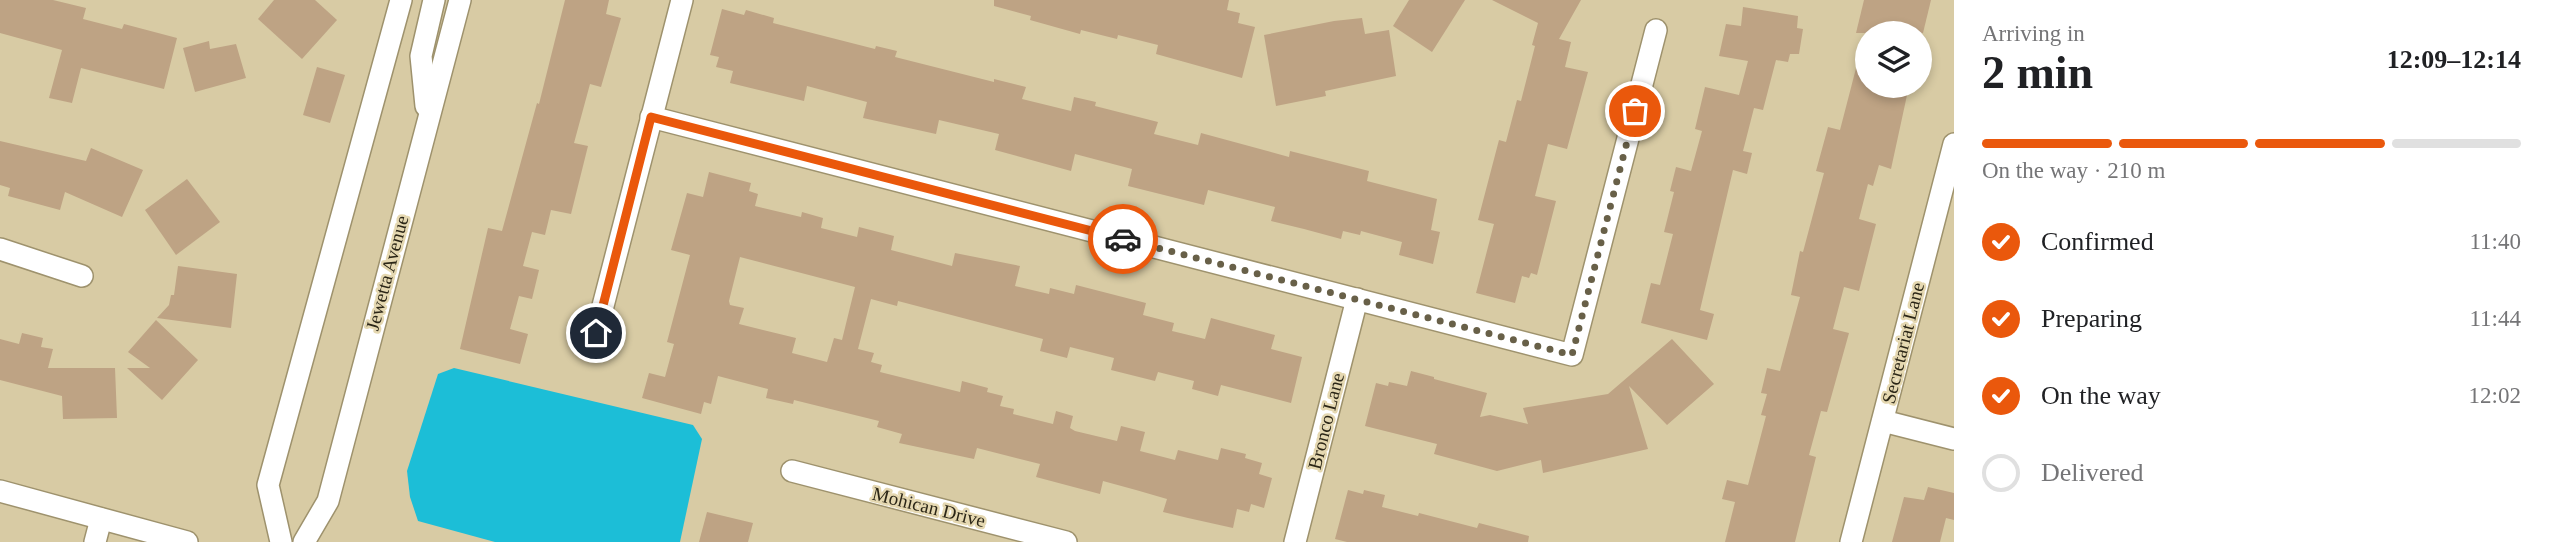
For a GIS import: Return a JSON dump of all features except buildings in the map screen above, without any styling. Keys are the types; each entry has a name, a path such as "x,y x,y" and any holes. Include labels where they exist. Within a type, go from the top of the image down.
{"street":[{"path":"281,542 268,485 401,0"},
{"path":"428,119 421,55 434,0"},
{"name":"Jewetta Avenue","path":"304,542 328,501 460,0"},
{"path":"596,333 682,0"},
{"path":"651,117 1572,355 1656,30"},
{"name":"Secretariat Lane","path":"1851,542 1954,144"},
{"path":"0,249 82,276"},
{"name":"Bronco Lane","path":"1295,542 1357,299"},
{"path":"1882,421 1954,439"},
{"name":"Mohican Drive","path":"792,471 1066,542"},
{"path":"0,491 187,542"},
{"path":"95,542 101,519"}],"water":[{"path":"454,368 693,425 702,439 680,542 495,542 418,521 410,497 407,471 438,374"}],"way so far":[{"path":"1123,239 1572,355 1635,111"}],"route":[{"path":"596,333 651,117 1123,239"}]}
